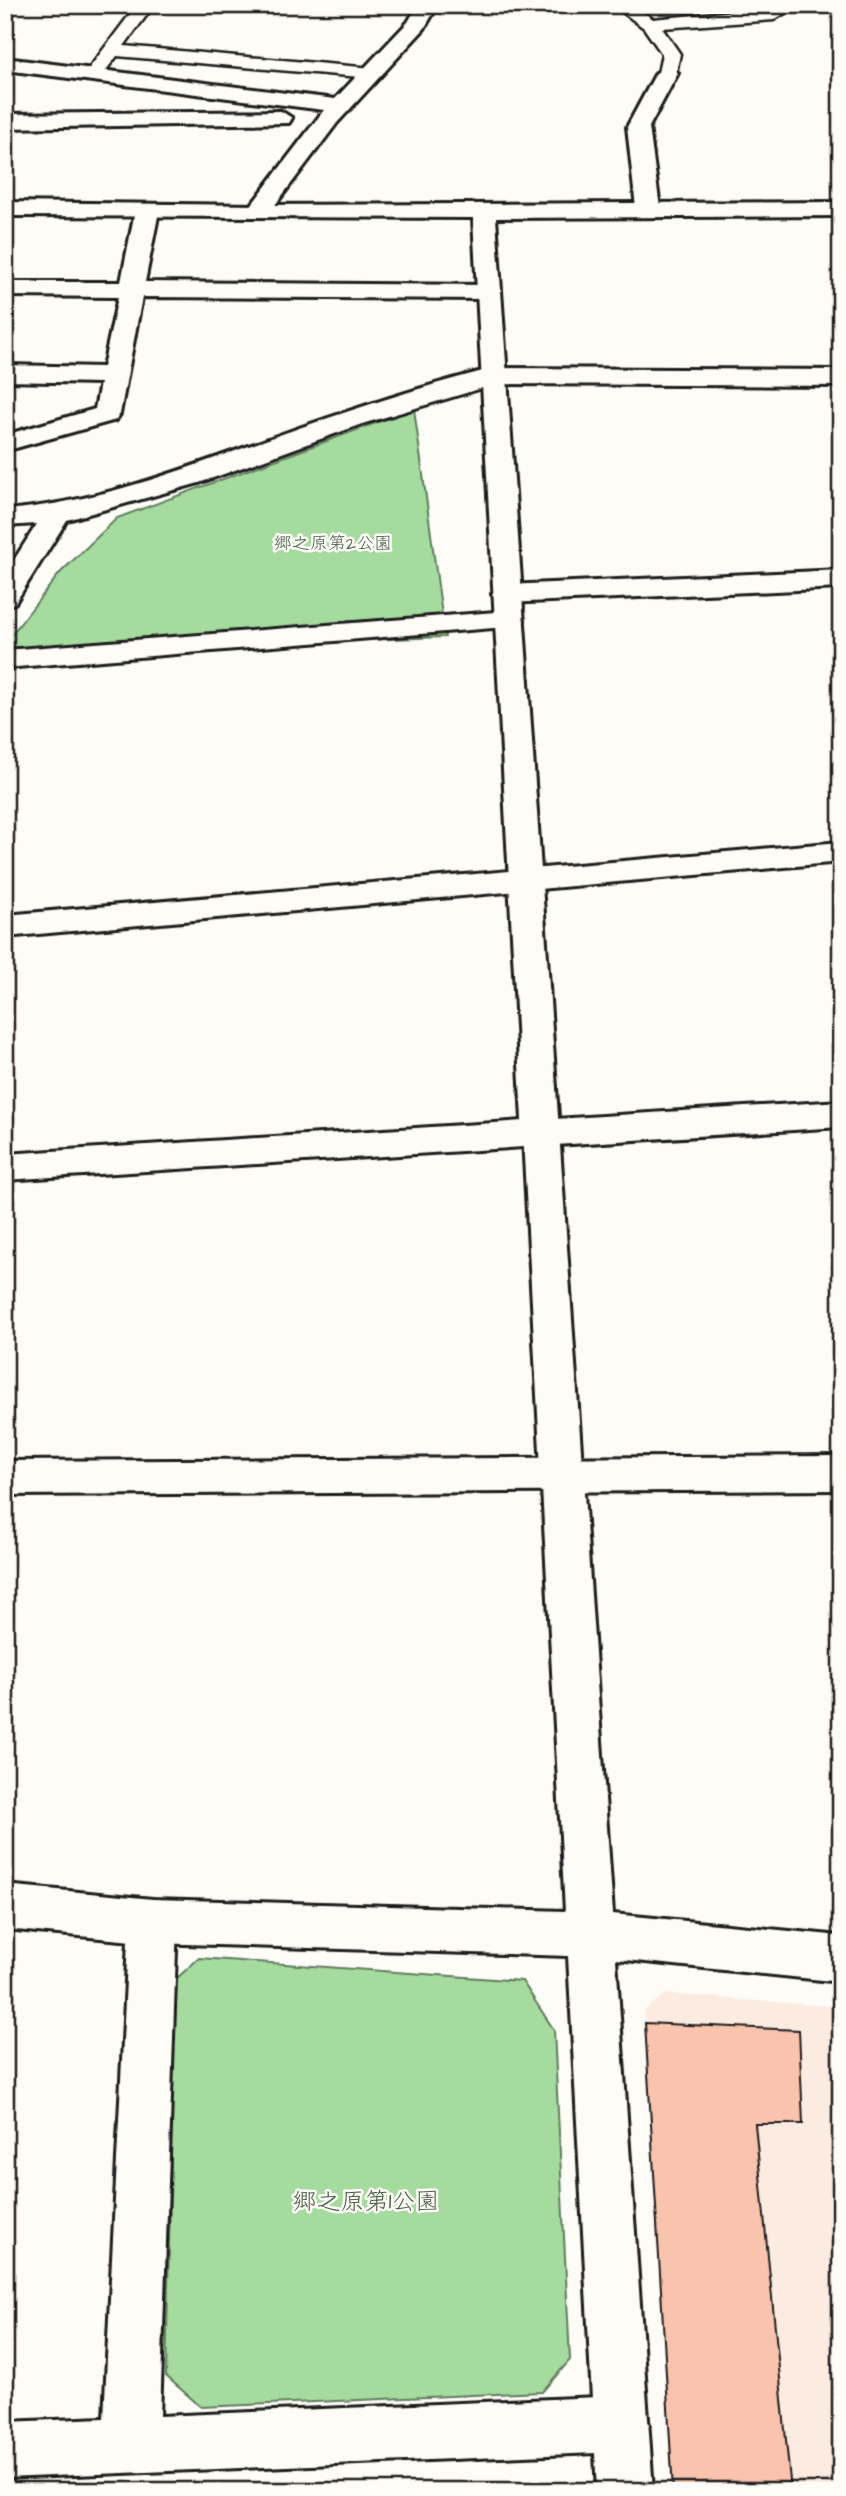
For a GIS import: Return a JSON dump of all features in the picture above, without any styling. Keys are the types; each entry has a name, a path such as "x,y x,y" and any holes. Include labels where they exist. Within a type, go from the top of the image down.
{"street":[{"path":"258,212 335,112 417,25 428,5"},
{"path":"5,64 335,112"},
{"path":"648,208 638,127 667,73"},
{"path":"5,121 335,112"},
{"path":"5,209 258,212 841,209"},
{"path":"5,443 107,414 147,211"},
{"path":"484,211 625,2491"},
{"path":"5,289 489,292"},
{"path":"5,373 115,374"},
{"path":"5,518 57,514 189,477 353,418 494,376 841,378"},
{"path":"5,597 57,514"},
{"path":"5,659 508,607 841,579"},
{"path":"5,926 841,852"},
{"path":"5,1167 841,1114"},
{"path":"5,1478 841,1473"},
{"path":"5,1907 153,1920 592,1934 841,1959"},
{"path":"131,2444 153,1920"},
{"path":"5,2450 621,2424"}],"lane":[{"path":"93,75 146,5"},
{"path":"621,5 650,24 671,54 667,73"},
{"path":"650,24 774,15 790,5"},
{"path":"113,50 372,73"}],"shaded area":[{"path":"665,1994 841,2007 841,2491 673,2491 644,2011"}],"green space":[{"name":"郷之原第2公園","path":"414,409 445,637 5,653 5,643 60,573 117,518"},
{"name":"郷之原第1公園","path":"199,1958 522,1981 554,2030 570,2360 542,2392 201,2407 166,2376 175,1980"}],"building":[{"path":"645,2023 799,2030 803,2124 755,2124 791,2491 673,2491"}]}
